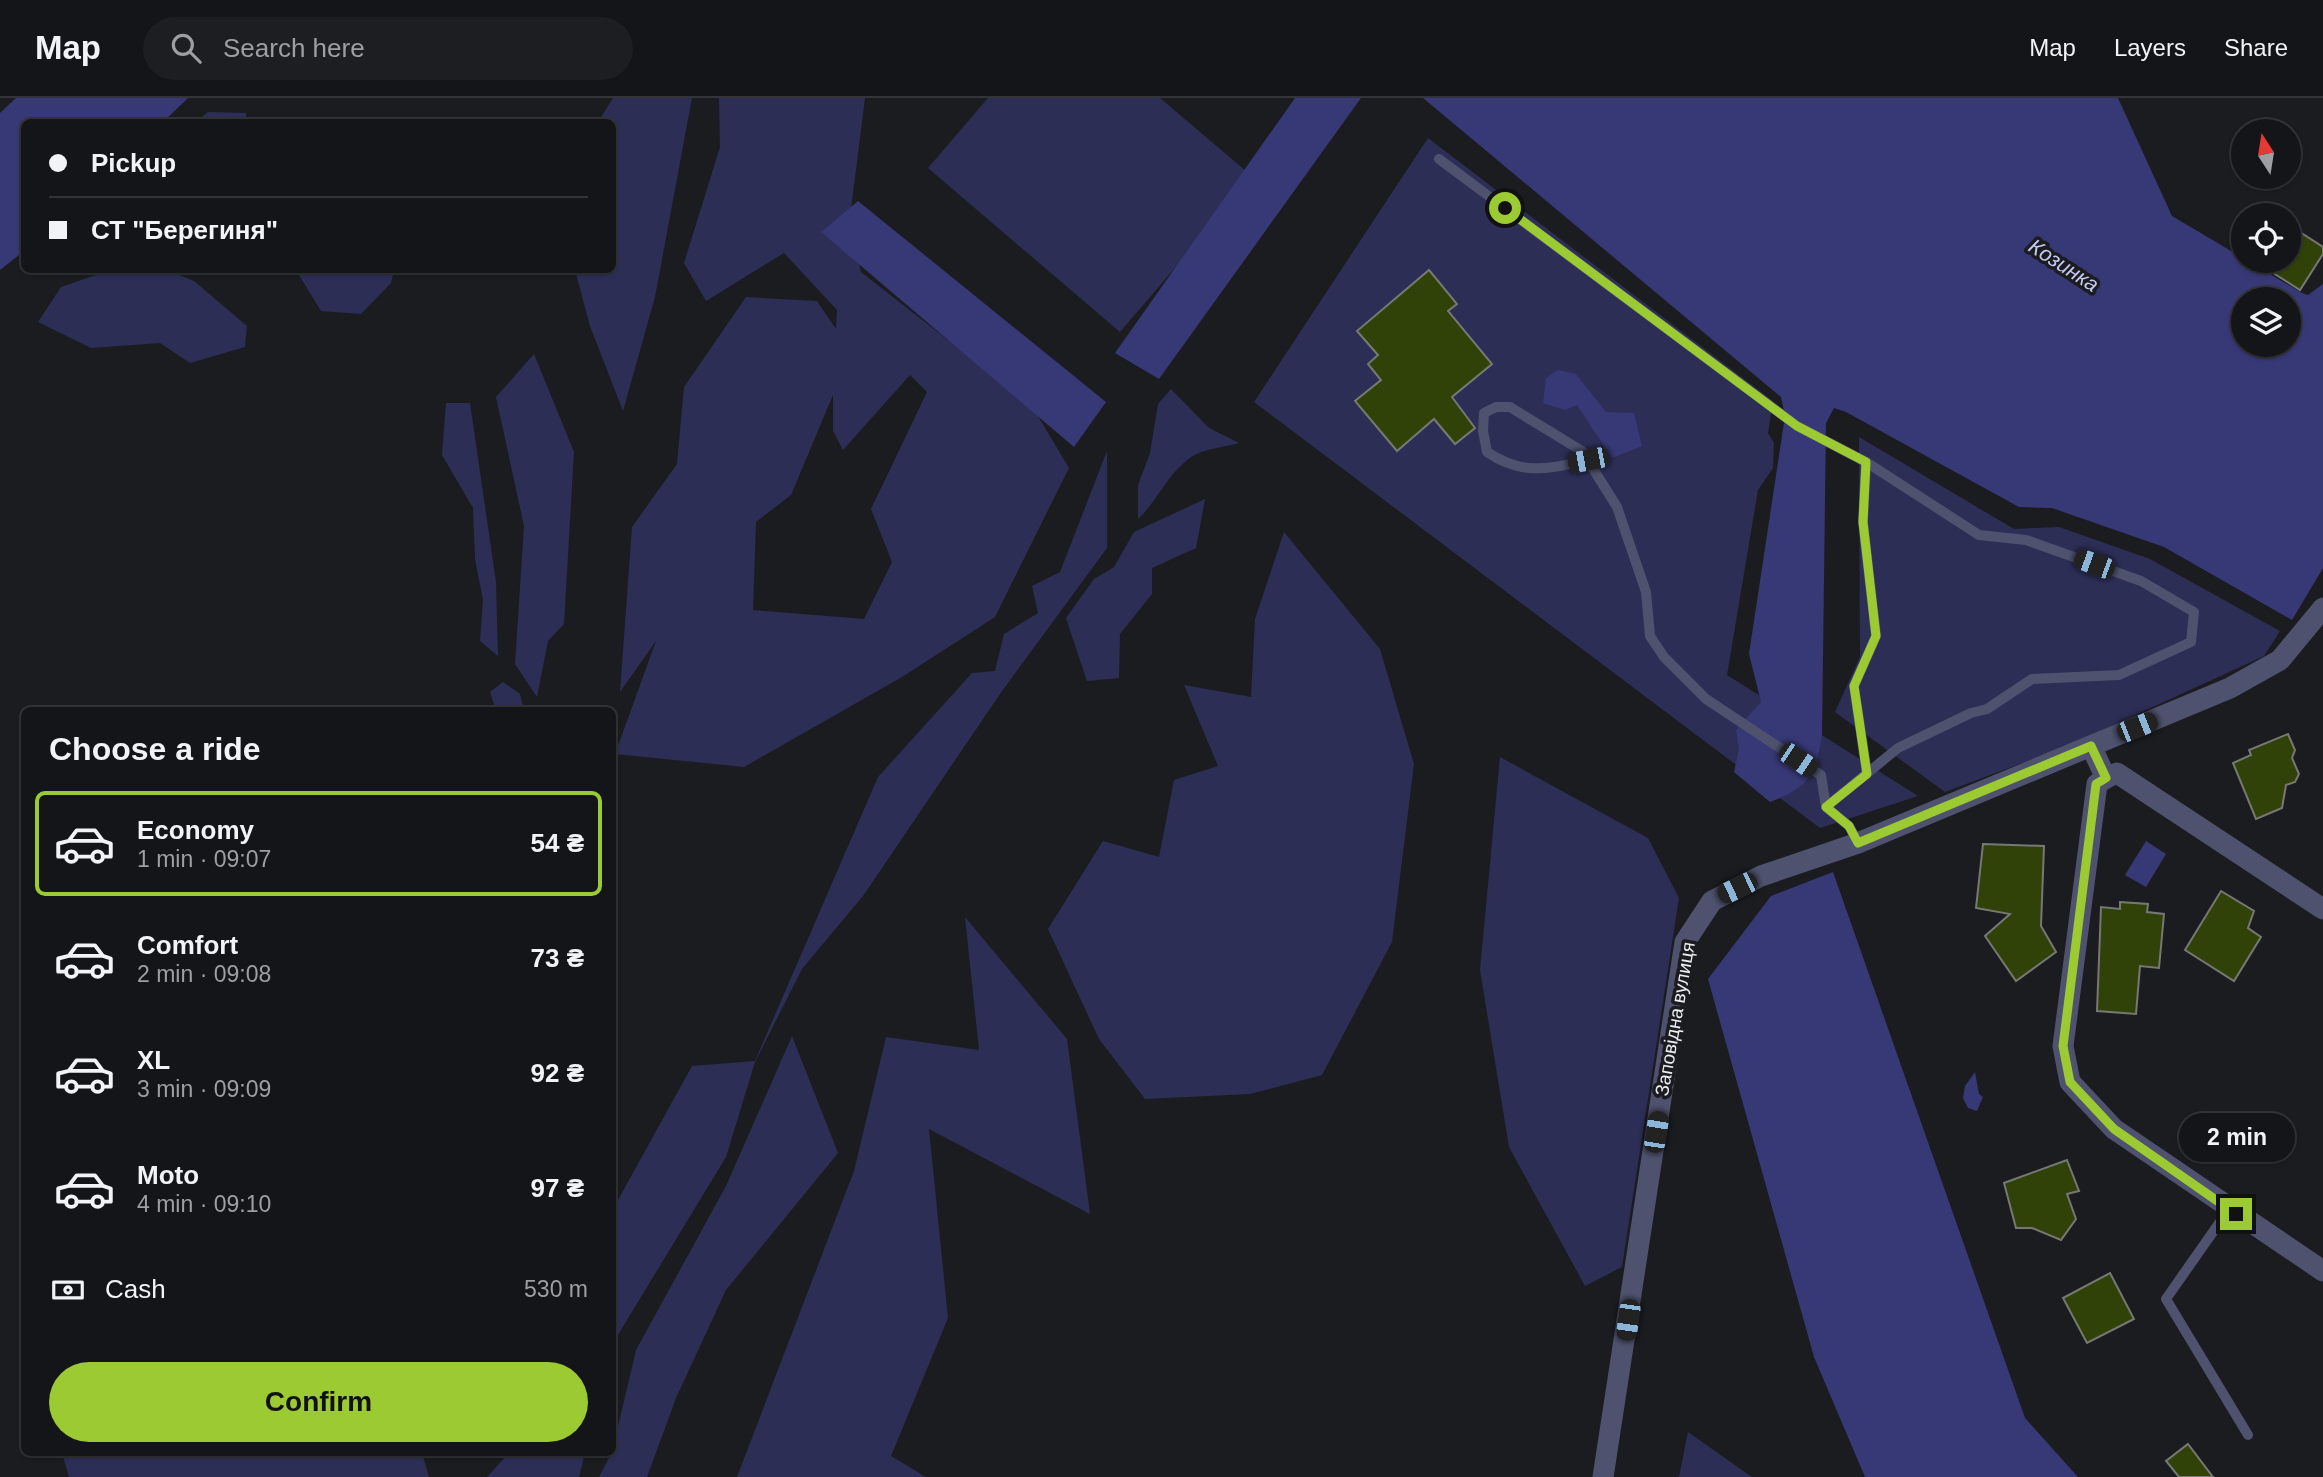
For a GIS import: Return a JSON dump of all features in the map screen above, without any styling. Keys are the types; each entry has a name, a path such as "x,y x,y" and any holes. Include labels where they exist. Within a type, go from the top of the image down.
{"street":[{"name":"Заповідна вулиця","path":"1603,1477 1685,942 1712,901 1761,876 1858,843 2230,688 2280,660 2319,613"},
{"path":"2091,746 2106,778"},
{"path":"2323,909 2117,772 2096,784 2063,1046 2070,1082 2114,1129 2323,1270"}],"lane":[{"path":"1439,159 1797,426 1847,455 1866,462 1979,535 2026,540 2141,581 2194,612 2191,642 2119,674 2032,679 1987,709 1971,713 1898,748 1826,807"},
{"path":"1588,460 1530,470 1508,466 1487,452 1483,430 1484,413 1496,407 1510,407 1582,451 1588,460 1617,507 1647,592 1650,636 1664,657 1706,699 1821,775 1826,807 1849,826 1858,843"},
{"path":"1866,462 1863,522 1876,636 1854,686 1867,774"},
{"path":"2229,1209 2166,1299 2248,1435"}],"shaded area":[{"path":"613,98 692,98 655,297 623,411 590,326 576,273 616,273 616,119 600,119"},
{"path":"719,98 865,98 849,225 861,272 1032,406 1069,468 995,617 902,677 744,767 616,754 656,641 620,692 632,527 677,464 684,387 746,297 817,301 836,329 837,310 784,253 706,301 684,263 720,147","holes":["910,375 927,392 871,509 892,562 864,619 753,610 756,522 791,495 833,395 833,431 843,450"]},
{"path":"988,98 1160,98 1253,177 1120,332 928,168"},
{"path":"208,112 246,113 246,119 200,119"},
{"path":"1428,138 1773,401 1768,433 1774,443 1773,468 1758,490 1727,675 1918,796 1820,828 1254,402"},
{"path":"101,273 174,273 194,281 247,326 245,347 190,363 160,343 91,348 38,322 61,287"},
{"path":"298,273 393,273 391,283 361,314 321,311"},
{"path":"534,354 574,452 564,624 548,641 537,697 515,664 524,526 496,397"},
{"path":"1171,389 1209,428 1239,443 1196,454 1183,463 1138,519 1138,485 1150,453 1158,404"},
{"path":"446,403 470,403 496,582 498,656 480,641 483,600 475,559 473,508 442,455"},
{"path":"1859,437 2014,529 2059,527 2150,559 2280,631 2264,656 2070,745 1945,792 1835,712 1860,657"},
{"path":"1107,451 1107,548 1002,691 863,896 802,969 755,1062 726,1157 616,1338 616,1204 692,1066 755,1061 878,777 972,673 995,671 1004,634 1038,613 1032,586 1060,572"},
{"path":"1205,499 1196,548 1152,568 1152,594 1120,634 1119,678 1087,681 1066,618 1094,579 1114,567 1134,532"},
{"path":"1284,532 1380,649 1414,764 1392,942 1322,1075 1250,1094 1145,1099 1099,1039 1048,929 1103,841 1159,857 1174,780 1218,766 1184,685 1251,697 1255,619"},
{"path":"503,682 520,694 523,707 495,707 490,692"},
{"path":"1500,757 1648,838 1679,898 1622,1267 1585,1286 1509,1147 1480,970"},
{"path":"965,917 1067,1039 1090,1214 929,1129 948,1318 891,1456 926,1477 737,1477 854,1171 886,1037 979,1050"},
{"path":"792,1036 838,1153 726,1290 676,1398 647,1477 599,1477 610,1456 616,1456 616,1435 636,1350 726,1186"},
{"path":"1688,1432 1752,1477 1679,1477"},
{"path":"63,1456 423,1456 429,1477 69,1477"},
{"path":"506,1456 584,1456 579,1477 487,1477"}],"water":[{"path":"16,98 188,98 166,119 21,119 21,253 0,270 0,113"},
{"path":"1295,98 1361,98 1159,379 1115,353"},
{"name":"Козинка","path":"1423,98 2118,98 2172,216 2231,251 2231,273 2268,273 2292,287 2231,287 2231,357 2301,357 2301,292 2308,295 2323,284 2323,568 2292,620 2164,547 2052,508 2019,507 1846,412 1834,408 1826,423 1822,736 1813,771 1808,778 1794,791 1770,802 1734,772 1739,749 1736,730 1761,702 1749,654 1785,416 1781,397"},
{"path":"858,201 1106,402 1074,447 821,232"},
{"path":"1558,370 1576,374 1606,412 1634,413 1642,446 1612,458 1577,405 1565,410 1543,403 1546,378"},
{"path":"2146,841 2166,854 2146,887 2125,875"},
{"path":"1833,872 2025,1418 2078,1477 1865,1477 1814,1357 1708,979 1771,896"},
{"path":"1975,1072 1979,1094 1983,1097 1977,1111 1968,1108 1963,1098 1965,1086"}],"building":[{"path":"2301,233 2323,247 2323,254 2301,288 2273,273 2301,273"},
{"path":"1429,270 1457,304 1448,311 1492,364 1452,397 1475,428 1455,444 1434,419 1397,451 1355,401 1381,380 1368,364 1378,355 1357,331"},
{"path":"2288,734 2295,750 2292,758 2299,774 2295,782 2286,785 2282,808 2256,819 2233,763 2251,755 2249,750"},
{"path":"1983,844 2044,846 2041,926 2056,952 2016,981 1985,936 2010,914 1976,908"},
{"path":"2221,891 2254,911 2248,928 2261,937 2234,981 2185,950"},
{"path":"2120,902 2148,904 2147,912 2164,914 2159,968 2140,966 2136,1014 2097,1011 2101,907 2120,909"},
{"path":"2067,1160 2079,1191 2067,1194 2076,1219 2061,1240 2032,1228 2016,1228 2004,1183"},
{"path":"2110,1273 2134,1319 2087,1343 2063,1298"},
{"path":"2188,1444 2213,1477 2179,1477 2166,1461"}],"route":[{"path":"1505,208 1727,371 1797,426 1847,455 1866,462 1863,522 1876,636 1854,686 1867,774 1826,807 1849,826 1858,843 2091,746 2106,778 2096,784 2063,1046 2070,1082 2114,1129 2236,1214"}]}
